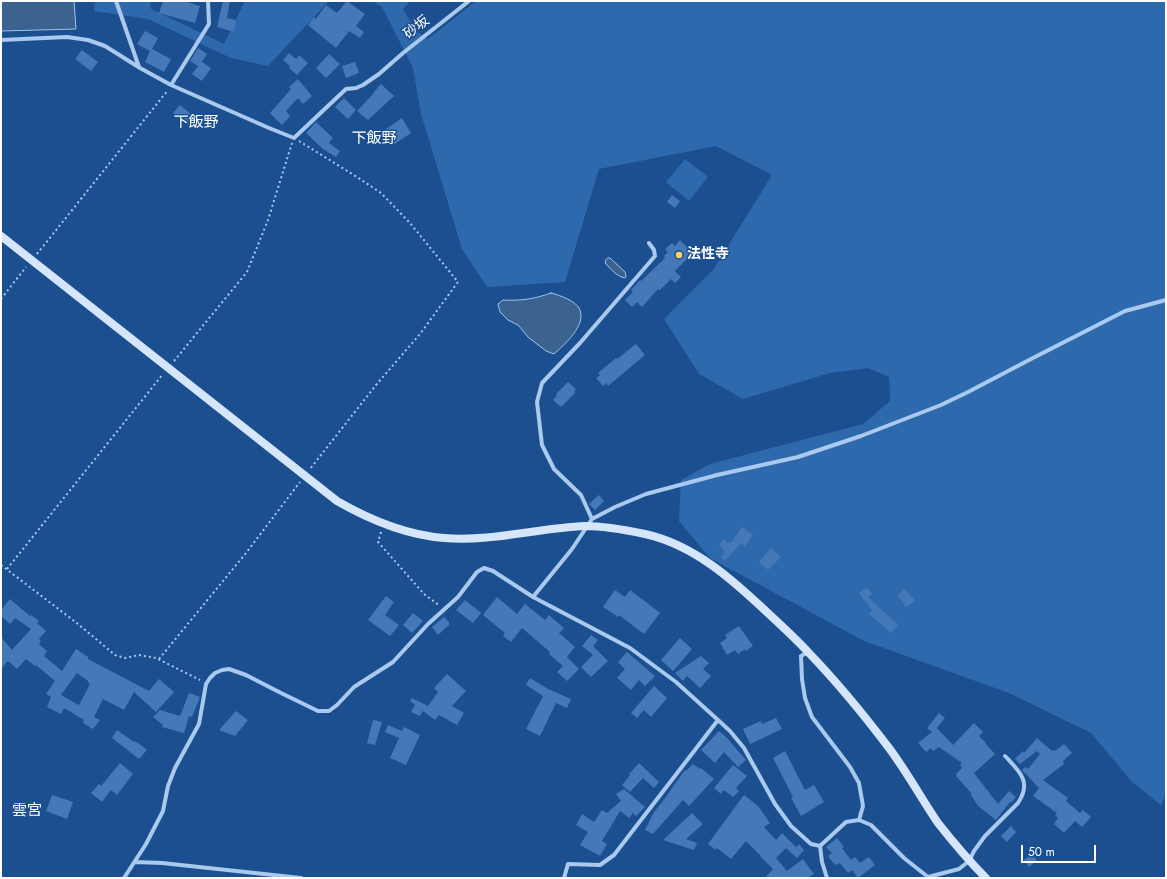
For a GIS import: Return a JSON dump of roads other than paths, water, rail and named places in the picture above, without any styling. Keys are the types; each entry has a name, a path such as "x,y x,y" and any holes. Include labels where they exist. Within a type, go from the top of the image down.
{"street":[{"path":"116,1 140,68"},
{"path":"1,40 67,37 88,40 105,46 140,68 172,85 209,24 208,1"},
{"name":"砂坂","path":"172,85 294,138 346,89 356,88 363,85 379,74 469,1"},
{"path":"1,236 337,501 358,513 383,524 411,532 443,538 466,539 494,537 587,526 620,529 668,540 694,554 750,596 808,652 839,686 890,749 938,822 969,861 986,878"},
{"path":"592,519 581,495 554,469 542,445 537,402 542,383 580,343 655,256 654,250 648,243"},
{"path":"533,597 572,549 592,519 646,494 717,475 798,457 861,436 934,408 1125,312 1166,300"},
{"path":"124,878 146,844 163,811 168,786 175,768 199,724 206,684 215,673 229,669 246,675 318,711 329,711 337,705 354,687 393,662 444,609 458,597 477,572 484,568 493,571 533,597 630,648 676,682 730,731 744,748 775,804 791,826 811,844 820,846"},
{"path":"808,652 800,656 805,698 812,717 850,767 858,783 863,806 859,820"},
{"path":"564,878 568,864 600,865 614,855 718,720"},
{"path":"820,846 846,822 859,820 871,825 904,858 928,877 959,869 969,861 974,850 985,836 1018,803 1024,791 1021,775 1005,756"},
{"path":"820,846 822,862 827,878"},
{"path":"135,862 169,864 301,878"}],"place":[{"name":"法性寺","path":"679,255"}],"district":[{"name":"下飯野","path":"196,123"},
{"name":"下飯野","path":"374,139"},
{"name":"雲宮","path":"27,811"}]}
